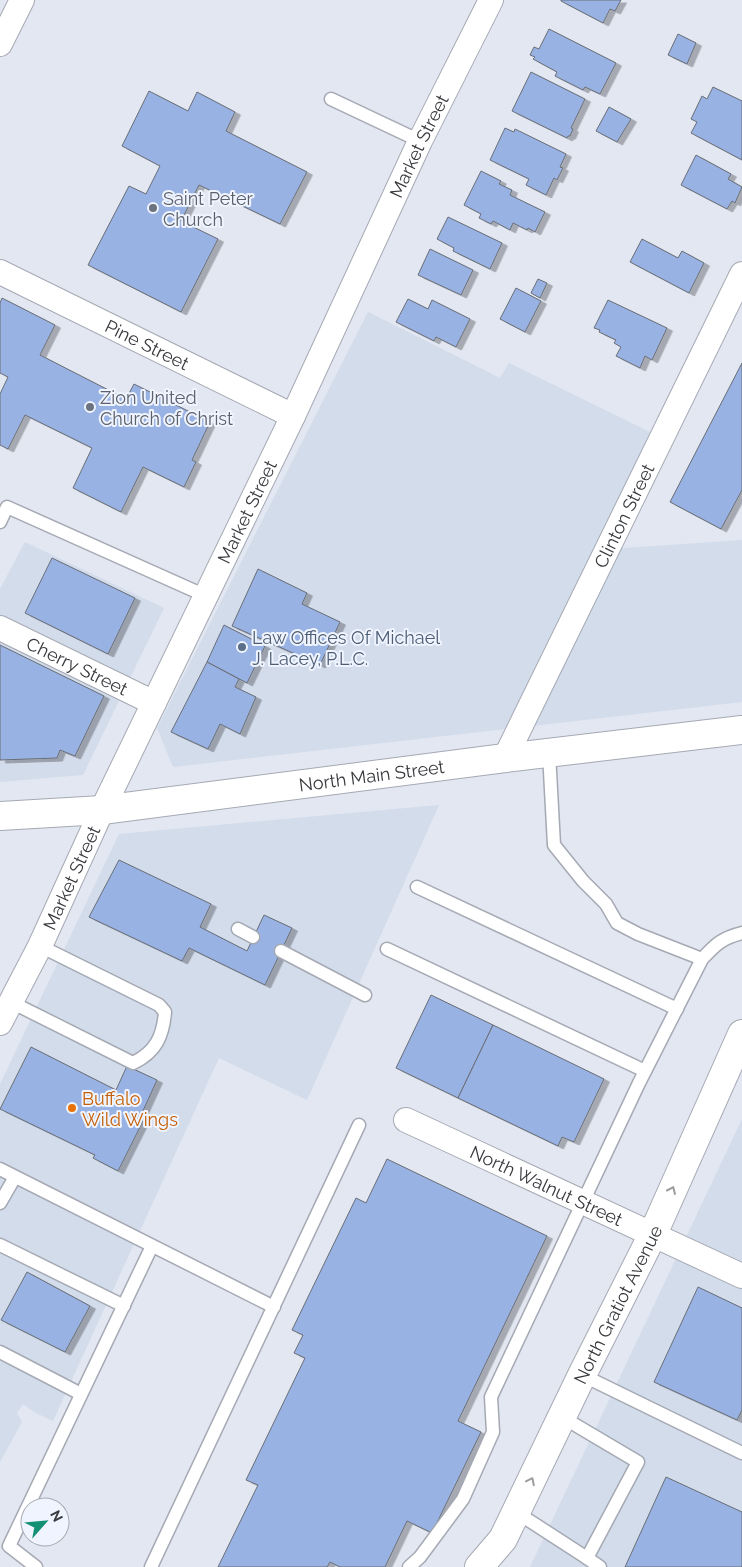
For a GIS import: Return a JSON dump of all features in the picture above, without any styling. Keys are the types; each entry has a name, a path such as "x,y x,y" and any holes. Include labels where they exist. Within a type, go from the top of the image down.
{"main road":[{"name":"North Main Street","path":"0,816 102,810 505,758 742,730"},
{"name":"North Gratiot Avenue","path":"479,1567 503,1539 653,1234 742,1034"}],"street":[{"path":"0,44 22,0"},
{"name":"Market Street","path":"0,1023 40,946 102,810 293,416 420,141 491,0"},
{"name":"Pine Street","path":"0,272 293,416"},
{"name":"Clinton Street","path":"505,758 742,274"},
{"name":"Cherry Street","path":"0,628 154,703"},
{"name":"North Walnut Street","path":"406,1120 742,1276"}],"lane":[{"path":"331,99 420,141"},
{"path":"0,522 7,506 206,596"},
{"path":"549,753 554,846 606,904 617,923 638,934 702,959"},
{"path":"417,887 677,1009"},
{"path":"238,929 253,937"},
{"path":"409,1567 420,1557 462,1499 493,1432 491,1397 645,1071 702,959 717,943 732,935 742,933"},
{"path":"11,1002 133,1063 145,1057 159,1040 164,1027 165,1012 158,1005 40,946"},
{"path":"387,950 645,1071"},
{"path":"281,951 365,995"},
{"path":"151,1567 359,1125"},
{"path":"0,1170 274,1306"},
{"path":"0,1203 15,1177"},
{"path":"0,1245 124,1306"},
{"path":"9,1546 152,1246"},
{"path":"0,1352 81,1394"},
{"path":"582,1375 740,1448"},
{"path":"562,1417 638,1462 587,1558"},
{"path":"516,1512 600,1567"},
{"path":"0,1536 9,1546 36,1567"}],"shaded area":[{"path":"368,312 500,378 509,363 650,432 595,550 742,540 742,702 173,767 157,728"},
{"path":"25,542 164,608 83,775 0,782 0,589"},
{"path":"439,805 307,1100 219,1058 53,1421 34,1412 23,1404 17,1413 22,1422 0,1462 0,1084 119,834"},
{"path":"742,1119 742,1567 530,1567 531,1565"}],"building":[{"path":"561,0 621,0 615,11 610,9 603,23"},
{"path":"549,29 616,63 600,94 585,87 583,90 555,76 557,72 533,59 535,57 530,55 534,47 539,49"},
{"path":"678,34 696,43 687,64 668,55"},
{"path":"531,72 585,99 571,128 573,129 570,136 567,138 512,111"},
{"path":"713,87 742,101 742,160 691,133 697,122 691,119 702,96 707,99"},
{"name":"Saint Peter Church","path":"149,91 188,111 197,92 235,112 226,131 307,172 280,224 199,185 181,221 218,239 181,312 88,265 129,186 146,194 160,166 122,146"},
{"path":"609,107 631,119 617,142 596,131"},
{"path":"505,128 514,132 515,129 566,154 560,167 563,168 557,180 554,178 546,195 526,185 529,179 490,160"},
{"path":"696,155 731,174 728,179 742,187 735,203 732,201 727,209 681,185"},
{"path":"481,171 501,181 499,184 512,190 510,195 545,212 535,232 513,223 510,230 493,221 491,224 479,218 481,214 464,205"},
{"path":"448,217 502,243 490,269 453,251 454,248 437,239"},
{"path":"642,239 678,258 682,251 704,263 689,293 630,262"},
{"path":"430,249 473,270 461,295 418,275"},
{"path":"538,279 547,283 540,298 531,293"},
{"path":"516,288 541,301 525,332 500,319"},
{"name":"Zion United Church of Christ","path":"2,298 55,325 40,355 126,399 134,384 210,422 192,460 196,462 184,487 143,467 121,512 73,488 92,448 25,415 8,449 0,445 0,394 8,377 0,373 0,303"},
{"path":"408,299 428,309 432,300 470,319 456,347 436,337 434,341 396,322"},
{"path":"608,300 667,328 652,360 645,356 640,368 616,356 621,347 614,343 616,340 594,328"},
{"path":"742,363 742,490 721,529 670,502"},
{"path":"52,558 135,598 108,654 25,613"},
{"path":"258,569 307,593 302,604 340,622 320,665 232,626"},
{"path":"224,625 265,646 247,683 207,662"},
{"path":"0,645 104,696 75,756 60,750 57,758 0,760"},
{"path":"207,662 239,679 235,687 256,697 240,734 220,724 208,749 171,732"},
{"path":"119,860 211,904 200,927 247,951 264,915 292,928 265,985 189,948 182,961 89,917"},
{"path":"431,995 493,1025 458,1098 396,1068"},
{"path":"493,1025 604,1079 574,1142 562,1137 558,1146 458,1098"},
{"name":"Buffalo Wild Wings","path":"31,1047 116,1090 127,1066 157,1080 142,1113 146,1115 118,1171 93,1158 95,1155 0,1109"},
{"path":"387,1159 547,1236 458,1421 481,1432 432,1533 407,1521 385,1567 340,1567 330,1562 327,1567 218,1567 258,1485 246,1480 305,1358 294,1353 303,1335 292,1330 356,1198 366,1203"},
{"path":"27,1272 90,1306 65,1352 1,1320"},
{"path":"698,1287 742,1308 742,1410 737,1420 654,1382"},
{"path":"666,1477 742,1512 742,1567 625,1567"}],"place":[{"name":"Saint Peter Church","path":"153,208"},
{"name":"Zion United Church of Christ","path":"90,407"},
{"name":"Law Offices Of Michael J. Lacey, P.L.C.","path":"242,647"},
{"name":"Buffalo Wild Wings","path":"72,1108"}]}
